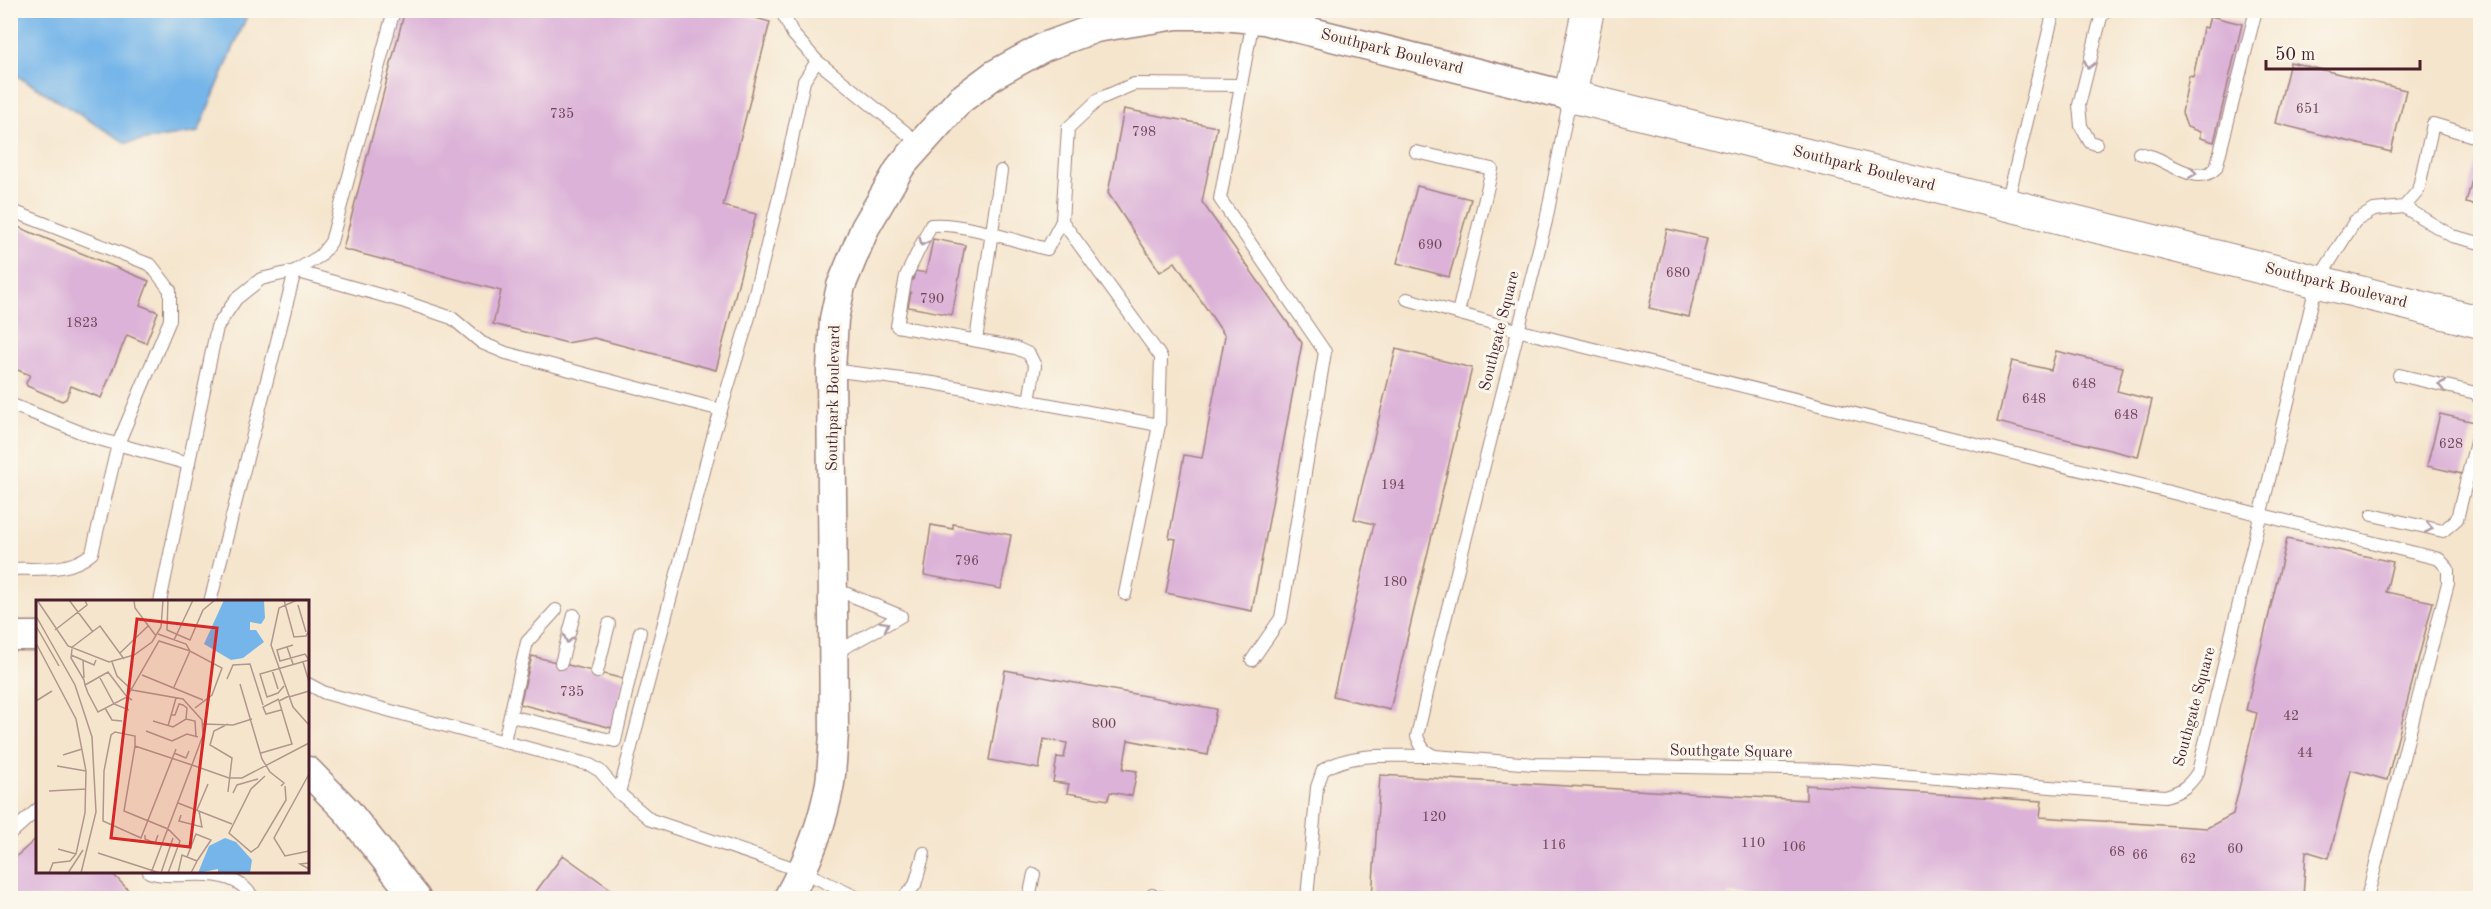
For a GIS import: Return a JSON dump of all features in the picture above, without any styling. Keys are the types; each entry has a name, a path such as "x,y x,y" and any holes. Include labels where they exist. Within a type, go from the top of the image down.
{"main road":[{"path":"1570,96 1588,10"},
{"name":"Southpark Boulevard","path":"1570,96 2481,322"}],"street":[{"name":"Southpark Boulevard","path":"788,898 802,872 830,784 834,732 831,370 834,318 841,286 851,260 883,195 901,166 960,100 995,74 1095,23 1177,15 1212,15 1275,23 1570,96"},
{"path":"10,636 36,636"},
{"path":"309,772 347,811 416,898"}],"lane":[{"path":"160,600 217,327 236,299 261,279 295,272 320,256 331,242 394,10"},
{"path":"780,10 793,34 817,61 920,144"},
{"path":"2007,204 2054,10"},
{"path":"2096,144 2090,142 2081,126 2079,105 2101,17 2107,10"},
{"path":"2139,153 2155,157 2184,172 2203,175 2211,173 2216,168 2256,10"},
{"path":"1252,20 1220,199 1325,352 1281,618 1252,660"},
{"path":"619,793 662,625 749,316 786,173 804,81 817,61"},
{"path":"1029,401 1035,366 1029,354 1017,348 897,326 906,276 931,225 941,224 991,234 1047,249 1062,221 1068,128 1099,99 1134,84 1241,85"},
{"name":"Southgate Square","path":"1570,96 1546,221 1417,736 1420,746 1427,753 1435,756 1522,764 1837,770 2165,796 2179,792 2190,784 2198,772 2318,282 2355,220 2374,210 2404,207"},
{"path":"2481,138 2433,124 2418,191 2404,207 2452,236 2481,243"},
{"path":"1416,152 1492,170 1458,313"},
{"path":"976,340 1001,171"},
{"path":"10,210 152,266 170,290 170,320 118,444 92,554 82,562 64,568 10,569"},
{"path":"1062,221 1161,357 1159,425 1125,594"},
{"path":"295,272 405,302 452,318 482,343 506,353 721,410"},
{"path":"211,600 295,272"},
{"path":"1407,299 1517,330 2439,559 2448,569 2448,583 2367,898"},
{"path":"831,370 889,375 1159,425"},
{"path":"2399,375 2476,393 2481,400"},
{"path":"10,404 95,438 189,464"},
{"path":"2372,515 2443,531 2457,519 2481,426"},
{"path":"833,588 901,616 834,654"},
{"path":"504,741 528,642 556,610"},
{"path":"561,663 574,615"},
{"path":"597,672 609,624"},
{"path":"510,716 546,718 584,727 615,741 640,632"},
{"path":"309,685 325,693 590,765 600,771 619,793 651,820 802,872 858,898"},
{"path":"1307,898 1317,787 1323,770 1336,762 1355,756 1435,756"},
{"path":"10,834 36,811"},
{"path":"903,898 915,885 924,854"},
{"path":"152,873 163,876 218,876 240,884 254,898"},
{"path":"1029,898 1034,874"}],"water":[{"path":"10,11 249,11 198,132 126,143 11,72"}],"building":[{"path":"405,10 727,10 770,22 723,206 756,214 716,370 594,338 567,343 493,324 501,291 343,249"},
{"path":"2210,16 2242,24 2214,142 2200,138 2200,132 2187,127 2182,113 2189,76 2193,77 2203,27 2207,28"},
{"path":"2290,62 2406,90 2391,152 2275,123"},
{"path":"1124,109 1217,127 1202,202 1302,343 1252,611 1166,593 1176,539 1169,538 1184,455 1202,458 1225,336 1175,262 1160,272 1108,193"},
{"path":"2478,156 2480,157 2480,206 2466,203"},
{"path":"1417,186 1471,199 1449,277 1397,263"},
{"path":"13,225 149,281 140,305 158,312 146,343 127,335 101,398 71,386 66,399 62,401 27,386 30,375 10,367 10,232"},
{"path":"1667,229 1707,238 1689,317 1649,308"},
{"path":"933,239 965,245 952,315 908,307 911,292 907,291 909,279 913,280 915,271 926,273"},
{"path":"1396,349 1472,368 1390,710 1333,696 1374,524 1354,519"},
{"path":"2056,351 2123,367 2117,391 2152,400 2138,457 1997,422 2012,361 2051,370"},
{"path":"2440,414 2475,422 2462,474 2427,466"},
{"path":"953,524 1011,535 1001,589 924,575 931,525 953,529"},
{"path":"2287,539 2393,562 2386,592 2433,602 2387,780 2351,770 2329,858 2306,851 2303,898 1771,898 1729,894 1728,898 1372,898 1380,775 1806,800 1806,785 2042,801 2040,817 2207,828 2233,814 2257,713 2246,710"},
{"path":"532,656 624,679 612,728 520,704"},
{"path":"1005,670 1216,709 1208,755 1128,740 1123,769 1137,771 1132,796 1110,792 1108,800 1067,793 1069,784 1053,782 1057,757 1064,758 1067,743 1044,739 1039,769 989,760"},
{"path":"36,839 36,873 112,873 136,898 10,898 10,862"},
{"path":"563,855 623,898 531,898"}]}
